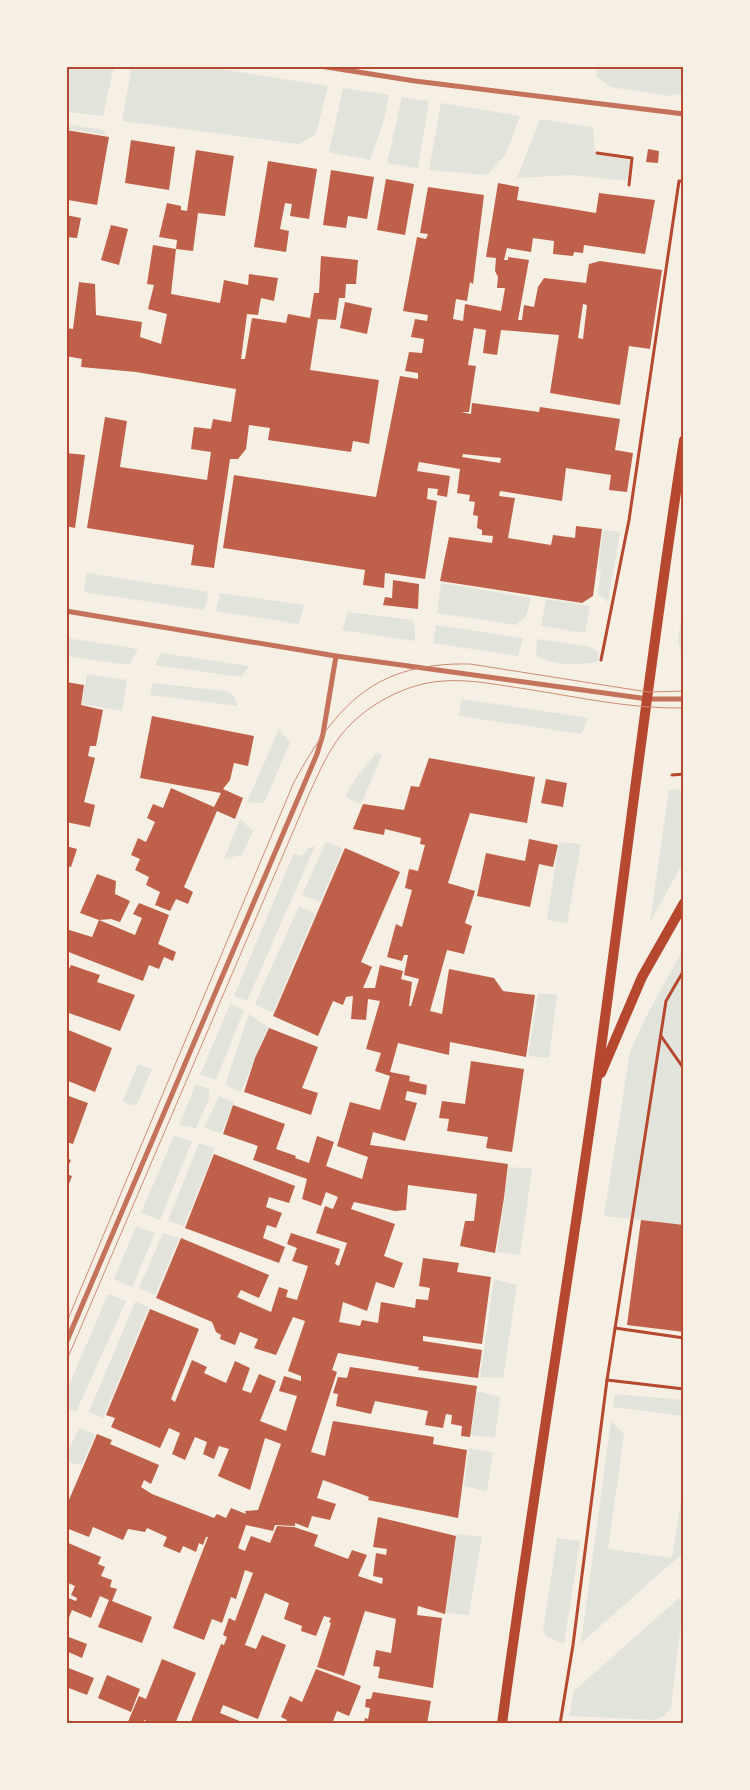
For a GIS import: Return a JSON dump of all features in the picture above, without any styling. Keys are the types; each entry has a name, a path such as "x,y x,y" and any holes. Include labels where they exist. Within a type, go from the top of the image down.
{"main road":[{"path":"502,1724 595,1088 648,700 654,639 684,440"},
{"path":"595,1088 642,977 684,903"}],"street":[{"path":"320,66 422,82 684,114"},
{"path":"66,611 336,656 648,700 684,699"},
{"path":"66,1343 317,754 336,656"}],"path":[{"path":"597,153 632,158 630,185"},
{"path":"601,660 629,520 679,181 684,180"},
{"path":"672,775 684,774"},
{"path":"560,1724 573,1645 607,1380 666,1001 684,970"},
{"path":"661,1035 684,1069"},
{"path":"616,1328 684,1338"},
{"path":"607,1380 684,1389"}],"shaded area":[{"path":"66,66 114,66 103,116 66,112"},
{"path":"132,66 200,66 328,86 316,134 299,144 122,121"},
{"path":"597,66 684,66 684,93 667,96 611,87 596,76"},
{"path":"343,88 389,95 384,120 370,160 329,152"},
{"path":"402,97 429,101 418,168 387,163"},
{"path":"441,103 520,116 506,154 487,175 429,170"},
{"path":"540,119 593,127 595,154 630,160 627,181 573,175 517,178"},
{"path":"66,124 103,130 107,135 66,129"},
{"path":"603,530 620,532 608,602 598,594 601,572 598,570"},
{"path":"87,573 209,592 204,610 84,592"},
{"path":"441,583 531,598 526,616 516,625 437,613"},
{"path":"220,593 304,605 299,624 216,611"},
{"path":"546,599 590,606 585,633 541,626"},
{"path":"684,599 684,665 678,640"},
{"path":"348,612 412,620 415,628 415,641 342,630"},
{"path":"436,625 523,638 518,656 433,643"},
{"path":"66,638 138,649 129,665 66,656"},
{"path":"537,639 590,647 598,652 598,661 584,664 566,664 542,659 536,655"},
{"path":"161,653 249,666 241,677 155,665"},
{"path":"87,674 127,680 122,711 82,704"},
{"path":"153,683 226,691 234,696 238,706 150,695"},
{"path":"461,699 588,718 582,734 459,716"},
{"path":"279,729 290,743 264,803 247,802"},
{"path":"376,753 382,755 361,804 345,797 355,779"},
{"path":"669,789 684,790 684,861 650,922"},
{"path":"240,819 253,831 242,855 224,859"},
{"path":"326,842 343,849 320,902 302,895"},
{"path":"559,842 581,844 567,923 547,920"},
{"path":"315,846 247,1001 234,996 294,853 302,856 309,848"},
{"path":"299,906 315,913 273,1013 255,1004"},
{"path":"684,948 684,1225 604,1216 630,1052 647,1015"},
{"path":"538,993 557,995 549,1058 528,1056"},
{"path":"230,1004 244,1010 216,1080 200,1075"},
{"path":"249,1014 268,1027 241,1092 225,1085"},
{"path":"138,1064 152,1069 137,1104 130,1105 123,1101"},
{"path":"196,1084 209,1089 209,1099 196,1128 179,1125"},
{"path":"219,1096 234,1102 221,1133 204,1128"},
{"path":"174,1136 192,1141 160,1220 141,1213"},
{"path":"199,1143 215,1148 184,1226 168,1221"},
{"path":"509,1167 532,1169 520,1255 497,1252"},
{"path":"136,1226 155,1233 132,1287 114,1279"},
{"path":"163,1233 179,1238 155,1295 139,1288"},
{"path":"494,1279 517,1285 503,1378 480,1377"},
{"path":"108,1294 126,1301 76,1412 66,1407 66,1392"},
{"path":"135,1302 149,1307 103,1418 89,1412"},
{"path":"477,1391 500,1397 495,1438 471,1435"},
{"path":"615,1394 684,1400 684,1416 613,1407"},
{"path":"611,1421 624,1434 608,1549 672,1558 684,1484 684,1552 581,1643"},
{"path":"79,1428 95,1434 82,1465 66,1462 66,1456"},
{"path":"469,1448 493,1452 487,1491 464,1486"},
{"path":"457,1534 482,1537 469,1615 446,1613"},
{"path":"557,1538 580,1541 564,1644 547,1637 543,1631"},
{"path":"679,1598 683,1606 671,1708 664,1716 655,1720 569,1716 574,1691"}],"building":[{"path":"66,130 109,137 97,205 68,200 66,204"},
{"path":"131,140 175,147 169,190 125,183"},
{"path":"648,149 659,151 658,163 646,162"},
{"path":"196,150 234,156 225,216 198,213 193,251 176,249 177,240 159,237 167,203 181,206 181,210 187,211"},
{"path":"268,161 317,169 309,219 290,216 292,204 285,203 280,229 289,231 286,252 254,247"},
{"path":"331,170 374,177 367,219 348,216 346,228 323,225"},
{"path":"386,179 414,184 405,235 377,230"},
{"path":"498,183 519,187 517,200 596,213 599,193 655,200 645,254 584,245 583,253 574,252 573,256 553,254 554,241 533,238 531,252 507,248 504,260 508,260 508,257 529,260 518,320 522,320 524,305 534,307 538,287 544,278 586,283 589,264 600,261 662,270 650,349 629,346 620,405 550,393 559,335 501,330 497,355 483,353 486,330 474,328 468,365 476,366 469,412 461,412 471,414 472,403 539,412 540,407 620,419 615,450 633,453 627,492 609,490 611,475 566,468 562,501 500,491 499,496 515,498 508,538 551,545 553,535 575,538 576,526 602,529 593,596 582,603 440,581 449,537 492,543 493,536 482,535 482,530 477,528 478,516 473,515 475,502 469,501 470,495 457,493 460,469 419,462 417,471 450,476 447,497 437,495 438,489 428,488 427,499 437,501 425,579 385,573 384,588 363,585 365,570 223,548 234,475 376,497 400,376 418,379 418,373 405,371 409,352 422,353 424,339 411,337 415,319 427,321 428,315 403,311 417,237 426,239 428,234 420,233 428,187 484,195 473,284 470,282 467,301 456,299 453,319 463,321 465,304 501,311 505,288 497,288 496,258 486,257","holes":["583,304 587,305 583,339 578,338","463,454 501,458 500,463 462,457"]},
{"path":"66,215 81,218 77,238 66,237"},
{"path":"111,225 128,229 119,265 101,260"},
{"path":"153,245 176,249 171,294 220,303 224,280 248,285 249,274 278,278 274,301 261,298 258,315 247,314 241,359 245,359 252,318 286,323 288,314 310,318 314,293 319,293 321,256 358,260 356,284 346,284 345,298 339,298 336,320 318,319 310,370 379,380 369,444 353,441 351,452 268,440 270,428 249,425 246,449 238,459 230,459 214,568 191,565 194,545 87,528 105,417 127,421 120,467 207,480 211,452 191,449 194,427 211,429 213,419 231,422 236,389 136,372 81,367 82,359 66,356 66,328 73,329 79,282 95,284 96,315 142,322 140,337 161,344 167,314 148,309 154,285 147,284"},
{"path":"345,302 372,308 367,334 340,328"},
{"path":"66,453 85,455 75,528 66,526"},
{"path":"393,580 419,584 418,609 383,605 385,597 392,598"},
{"path":"66,682 84,685 81,705 103,710 96,746 90,746 88,756 95,758 84,802 95,805 90,827 66,822"},
{"path":"152,716 254,736 248,766 234,763 230,780 223,789 243,798 235,819 217,811 184,887 193,892 188,904 176,899 170,911 155,905 160,892 146,885 149,877 135,870 140,859 131,855 138,838 146,842 155,822 147,818 153,804 163,808 171,788 214,807 221,793 140,778"},
{"path":"429,758 535,777 527,823 470,813 448,883 475,891 465,923 472,926 464,954 447,950 430,1011 442,1014 449,969 494,978 503,991 535,995 526,1057 450,1042 449,1055 398,1043 390,1072 410,1076 409,1081 427,1085 426,1095 407,1091 405,1100 417,1103 405,1141 373,1132 370,1145 508,1164 504,1198 495,1253 460,1246 465,1221 474,1221 477,1194 408,1185 406,1210 395,1211 354,1202 351,1209 395,1224 384,1256 403,1263 394,1288 376,1282 367,1311 343,1302 339,1322 360,1326 362,1320 378,1323 381,1302 415,1308 416,1299 428,1300 430,1288 419,1286 423,1258 459,1263 457,1272 491,1277 482,1344 423,1336 423,1341 482,1350 478,1378 418,1370 419,1367 338,1353 332,1370 337,1372 311,1452 325,1456 333,1421 434,1437 433,1444 467,1450 458,1518 368,1500 369,1497 323,1480 317,1498 336,1504 330,1520 312,1516 308,1528 295,1523 295,1526 275,1525 273,1531 246,1525 238,1548 245,1551 251,1536 270,1543 277,1526 294,1527 318,1535 314,1546 348,1559 352,1550 367,1555 358,1576 382,1584 383,1578 373,1576 376,1553 386,1555 387,1549 373,1547 378,1517 456,1536 445,1614 418,1606 417,1615 442,1618 433,1688 378,1678 380,1667 373,1666 376,1650 391,1653 396,1619 365,1611 344,1676 317,1667 331,1618 324,1616 316,1636 301,1631 302,1626 284,1619 289,1603 265,1593 245,1645 256,1649 262,1635 286,1645 258,1719 223,1705 220,1713 247,1724 190,1724 221,1644 224,1645 227,1637 223,1635 229,1618 235,1621 253,1573 245,1570 236,1599 231,1597 222,1623 212,1619 204,1640 173,1628 208,1537 206,1537 203,1545 199,1543 196,1552 183,1546 180,1553 163,1546 167,1537 147,1528 145,1532 128,1529 123,1540 93,1527 89,1537 66,1528 66,1507 97,1434 112,1440 110,1444 159,1465 151,1484 144,1480 141,1487 152,1494 214,1518 217,1514 226,1518 231,1508 246,1514 245,1511 258,1510 281,1444 265,1438 250,1490 218,1476 229,1449 219,1446 214,1459 203,1454 207,1442 195,1437 185,1460 172,1454 180,1433 169,1428 160,1448 111,1427 115,1418 106,1415 150,1309 199,1329 171,1399 175,1402 192,1360 207,1367 204,1373 226,1383 235,1361 250,1368 242,1390 251,1393 259,1374 276,1381 260,1421 286,1431 297,1396 279,1391 284,1376 301,1381 301,1376 288,1371 305,1321 293,1317 276,1355 254,1348 258,1339 240,1332 235,1345 220,1339 221,1335 216,1332 212,1322 156,1298 181,1238 269,1275 259,1298 241,1290 237,1297 271,1312 279,1287 288,1290 286,1297 297,1300 308,1266 292,1261 297,1248 287,1244 291,1233 340,1249 335,1264 339,1266 347,1243 316,1233 325,1206 333,1209 338,1197 326,1192 321,1206 302,1199 307,1179 253,1160 258,1146 223,1134 233,1105 285,1124 276,1149 296,1156 295,1158 309,1163 317,1136 334,1142 326,1166 362,1179 368,1157 337,1146 350,1102 380,1110 390,1076 375,1071 381,1053 366,1049 380,1001 368,999 366,1020 351,1019 353,996 346,997 343,1005 333,1001 318,1036 273,1016 345,848 400,872 361,962 372,967 363,988 375,988 380,965 403,971 401,979 412,982 409,1006 411,1006 419,979 404,975 408,955 404,955 402,961 387,957 396,924 402,927 412,890 405,888 409,869 418,871 425,845 420,844 421,838 385,829 384,835 353,829 363,804 404,810 411,786 419,787"},
{"path":"546,779 567,783 563,807 541,803"},
{"path":"529,839 558,845 553,867 539,864 530,907 477,896 486,853 525,861"},
{"path":"66,846 77,849 71,867 66,866"},
{"path":"97,874 116,881 115,894 130,901 120,922 111,919 99,920 80,913"},
{"path":"139,903 169,915 158,944 176,952 173,961 164,957 159,969 149,965 143,981 66,951 66,929 92,937 99,920 135,935 142,918 133,914"},
{"path":"71,965 100,975 97,982 135,995 120,1031 66,1012 66,971 68,971"},
{"path":"269,1028 318,1047 302,1088 318,1093 311,1115 244,1092 255,1058"},
{"path":"66,1029 112,1048 95,1092 66,1080"},
{"path":"471,1061 524,1069 512,1152 486,1148 488,1137 447,1131 449,1119 439,1118 442,1101 465,1104"},
{"path":"66,1095 88,1103 73,1144 66,1142"},
{"path":"214,1154 295,1186 289,1203 269,1197 266,1207 282,1213 276,1228 267,1225 263,1238 285,1247 279,1263 185,1228"},
{"path":"66,1158 71,1160 66,1171"},
{"path":"66,1174 72,1176 66,1191"},
{"path":"641,1220 684,1225 684,1332 627,1325"},
{"path":"350,1367 477,1386 470,1437 461,1436 462,1426 451,1424 452,1415 446,1414 443,1428 425,1425 428,1411 375,1401 371,1414 336,1406 338,1394 333,1393 338,1377 347,1378"},
{"path":"66,1542 101,1557 98,1564 105,1567 101,1576 112,1580 110,1587 117,1589 112,1601 152,1617 142,1643 98,1627 109,1600 100,1596 91,1618 72,1610 66,1625 66,1597 76,1601 77,1598 71,1595 75,1586 66,1582"},
{"path":"66,1636 87,1644 82,1658 66,1651"},
{"path":"162,1659 196,1673 175,1724 153,1724 144,1720 143,1724 127,1724 139,1696 146,1699"},
{"path":"66,1667 94,1678 87,1695 66,1687"},
{"path":"316,1669 361,1686 349,1716 337,1711 332,1724 285,1724 287,1720 281,1717 290,1696 302,1702"},
{"path":"107,1675 140,1689 131,1712 98,1698"},
{"path":"373,1692 431,1701 427,1724 364,1724 365,1718 368,1719 370,1708 365,1707 366,1699 371,1699"}],"tram line":[{"path":"66,1324 294,782 326,730 344,710 362,693 384,680 408,671 437,665 470,664 648,692 684,691"},
{"path":"66,1362 310,792 332,748 350,724 374,706 401,691 415,686 443,681 484,683 624,705 684,708"}]}
